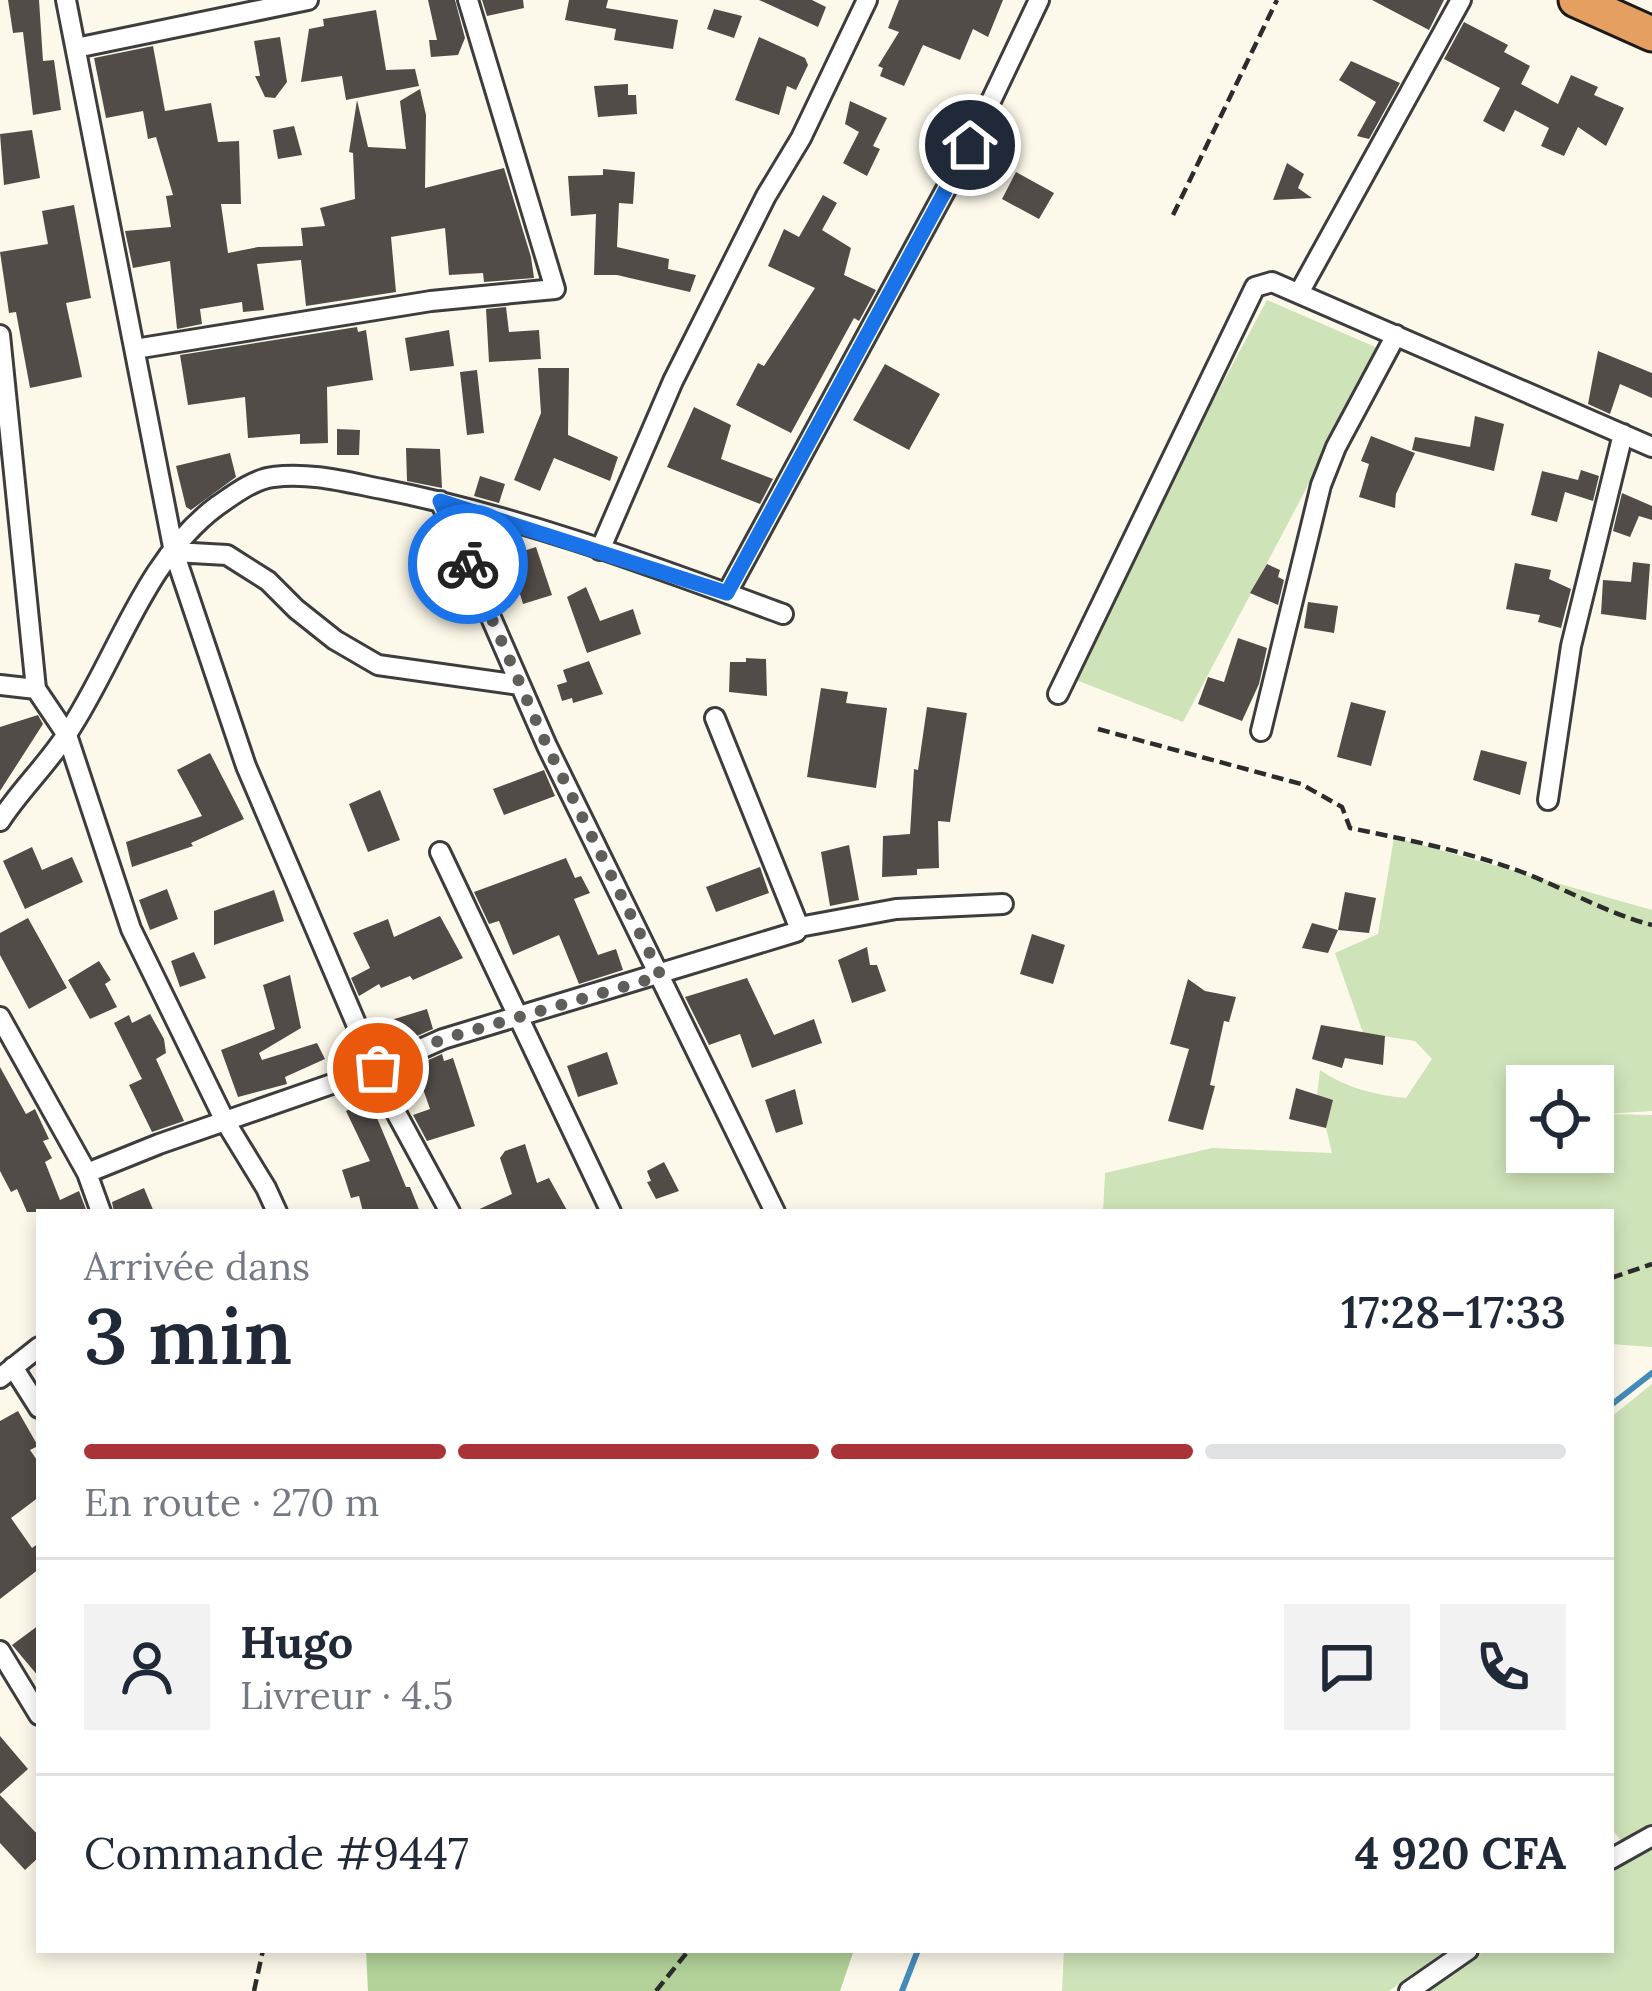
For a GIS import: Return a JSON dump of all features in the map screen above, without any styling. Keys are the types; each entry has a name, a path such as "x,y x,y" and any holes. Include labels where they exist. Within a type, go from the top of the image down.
{"highway":[{"path":"1582,1 1652,34"}],"street":[{"path":"66,0 174,552 246,766 387,1096 449,1209"},
{"path":"76,48 308,0"},
{"path":"135,349 431,301 555,290 468,0"},
{"path":"601,550 673,381 766,196 802,138 867,0"},
{"path":"727,593 970,145 1039,0"},
{"path":"1298,293 1461,0"},
{"path":"1058,694 1255,287 1272,282 1652,447"},
{"path":"0,335 36,688 67,735 131,929 225,1121 276,1209"},
{"path":"1261,731 1321,485 1396,335"},
{"path":"1548,800 1571,646 1623,434"},
{"path":"0,821 67,735 155,577 174,552 212,510 268,477 337,480 440,501 601,550 783,614"},
{"path":"440,501 520,685 774,1209"},
{"path":"174,552 227,555 268,580 335,640 378,665 520,685"},
{"path":"0,685 36,688"},
{"path":"715,718 800,927"},
{"path":"440,851 610,1209"},
{"path":"87,1173 378,1068 443,1039 661,976 800,927 896,909 1003,904"},
{"path":"0,1017 87,1173 100,1209"},
{"path":"36,1349 7,1373 36,1405"},
{"path":"0,1652 36,1710"},
{"path":"1614,1856 1652,1836"},
{"path":"1409,1991 1464,1953"}],"path":[{"path":"1173,215 1277,0"},
{"path":"1098,729 1301,784 1342,807 1350,828 1455,849 1652,925"},
{"path":"1614,1277 1652,1264"},
{"path":"254,1991 262,1953"},
{"path":"656,1991 687,1953"}],"green space":[{"path":"1267,300 1380,349 1183,722 1066,676"},
{"path":"1394,837 1652,910 1652,1111 1614,1113 1614,1065 1506,1065 1506,1173 1614,1173 1614,1114 1652,1115 1652,1347 1614,1344 1614,1209 1103,1209 1105,1173 1212,1148 1332,1153 1326,1128 1333,1100 1317,1095 1320,1070 1361,1090 1406,1098 1432,1059 1415,1041 1363,1033 1335,953 1378,934"},
{"path":"1652,1384 1652,1825 1622,1842 1614,1832 1614,1415"},
{"path":"1652,1849 1652,1991 1426,1991 1482,1953 1614,1953 1614,1870"},
{"path":"366,1953 853,1953 840,1991 368,1991"},
{"path":"1064,1953 1443,1953 1389,1991 1062,1991"}],"building":[{"path":"8,0 39,0 43,61 54,60 61,110 33,115 23,32 13,33"},
{"path":"428,0 455,0 465,38 458,55 431,57 429,40 437,40"},
{"path":"482,0 523,0 524,8 487,16"},
{"path":"569,0 608,0 606,8 678,20 673,49 614,40 616,29 565,20"},
{"path":"759,0 812,0 826,7 818,27"},
{"path":"899,0 1003,0 988,37 973,29 960,60 923,45 904,86 880,76 883,68 878,66 899,32 888,28"},
{"path":"1372,0 1444,0 1429,30"},
{"path":"714,9 742,16 734,38 707,29"},
{"path":"376,10 386,70 415,69 419,86 346,100 342,76 301,82 309,29 324,26 323,19"},
{"path":"1464,22 1508,45 1504,52 1530,66 1521,84 1558,104 1571,75 1598,87 1594,95 1624,108 1606,146 1578,127 1564,156 1541,146 1549,128 1515,110 1504,132 1483,121 1500,88 1444,59"},
{"path":"280,37 287,82 275,98 265,97 255,76 260,76 254,41"},
{"path":"759,37 805,58 808,65 796,90 787,86 779,115 735,100"},
{"path":"153,46 165,111 211,103 218,142 239,141 241,204 221,204 228,253 303,246 301,228 325,226 320,208 355,199 353,153 349,152 357,100 368,147 406,149 400,101 420,89 426,115 425,188 504,168 534,278 484,282 483,273 449,275 445,228 391,237 396,292 306,306 301,260 257,264 264,310 243,312 242,302 200,309 202,324 177,329 170,261 133,268 125,231 171,227 166,196 173,195 156,137 148,139 143,111 106,118 94,58"},
{"path":"1351,61 1400,83 1369,139 1357,136 1376,102 1339,80"},
{"path":"628,84 628,95 636,95 637,114 598,117 594,86"},
{"path":"850,101 887,118 873,146 880,149 867,176 843,163 859,132 845,124"},
{"path":"294,126 302,155 278,159 273,130"},
{"path":"32,130 40,178 4,185 0,134"},
{"path":"1287,163 1304,174 1298,188 1312,198 1273,200"},
{"path":"603,169 635,172 633,204 619,203 617,247 669,259 668,269 696,275 690,292 617,275 594,275 596,214 571,216 568,176 603,175"},
{"path":"1016,172 1054,193 1039,219 1002,199"},
{"path":"823,195 837,203 822,230 851,248 844,275 876,290 859,321 854,318 791,433 736,405 758,363 764,366 815,288 768,266 784,229 799,237"},
{"path":"74,205 91,298 66,303 82,377 30,388 16,312 9,313 0,252 48,244 42,211"},
{"path":"506,307 509,332 539,330 541,359 489,362 486,309"},
{"path":"357,327 358,332 366,330 373,380 327,387 328,443 300,444 300,434 248,438 245,397 188,405 180,355"},
{"path":"449,330 454,366 410,371 405,338"},
{"path":"1598,351 1652,373 1652,398 1620,384 1610,414 1588,404"},
{"path":"885,364 940,394 909,450 853,420"},
{"path":"538,368 569,368 568,435 618,457 610,481 554,458 540,491 514,480 541,413"},
{"path":"477,370 484,433 467,435 460,372"},
{"path":"694,407 731,425 721,459 773,479 760,504 667,467"},
{"path":"1475,416 1504,424 1494,471 1412,450 1415,437 1470,447"},
{"path":"337,429 360,430 359,455 337,455"},
{"path":"1371,436 1415,453 1396,494 1395,508 1359,497 1369,464 1361,461"},
{"path":"406,448 440,449 442,488 407,481"},
{"path":"230,453 236,477 191,510 186,507 176,466"},
{"path":"1581,470 1599,476 1593,501 1565,492 1557,522 1531,515 1542,471 1578,480"},
{"path":"480,476 505,484 499,503 474,496"},
{"path":"1622,493 1652,506 1652,520 1639,516 1630,537 1613,531"},
{"path":"536,547 552,595 523,604 520,594 512,596 503,572 510,570 505,557"},
{"path":"1633,562 1650,564 1646,620 1601,614 1603,580 1631,582"},
{"path":"1515,563 1551,570 1549,579 1571,589 1561,628 1538,622 1540,615 1506,609"},
{"path":"1267,564 1280,570 1278,577 1284,580 1278,605 1250,593"},
{"path":"586,587 600,621 633,609 641,634 587,653 567,597"},
{"path":"1308,602 1338,606 1334,633 1304,628"},
{"path":"1238,638 1267,648 1259,684 1242,721 1198,704 1208,677 1224,682"},
{"path":"746,658 766,659 767,696 729,692 730,662 746,662"},
{"path":"589,661 603,694 573,703 572,698 562,701 557,685 567,682 563,670"},
{"path":"821,688 848,692 846,703 887,708 876,788 807,777"},
{"path":"1351,702 1386,711 1371,766 1337,757"},
{"path":"927,707 967,713 950,822 938,821 939,868 882,877 883,836 910,834 914,769 918,770"},
{"path":"38,715 43,724 0,791 0,727"},
{"path":"1481,750 1527,762 1520,795 1473,780"},
{"path":"210,753 244,819 191,843 193,846 132,867 126,842 202,816 177,770"},
{"path":"544,770 555,796 504,815 493,789"},
{"path":"380,790 400,840 368,852 349,804"},
{"path":"849,845 859,900 830,906 821,852"},
{"path":"32,847 42,870 72,857 83,882 25,909 3,861"},
{"path":"566,858 575,878 581,876 590,893 574,899 598,955 616,949 623,970 579,984 559,935 513,955 499,921 489,924 474,892"},
{"path":"760,867 769,893 716,912 706,887"},
{"path":"167,889 178,919 150,930 139,900"},
{"path":"274,890 284,921 214,945 214,911"},
{"path":"1345,892 1376,898 1369,933 1338,930"},
{"path":"440,916 463,958 413,980 410,976 381,988 379,984 359,996 351,978 370,968 353,933 388,919 394,937"},
{"path":"28,918 67,988 29,1009 0,955 0,933"},
{"path":"1312,923 1338,930 1328,953 1302,948"},
{"path":"1032,934 1065,945 1053,984 1020,974"},
{"path":"867,947 870,965 877,965 886,991 852,1003 838,960"},
{"path":"194,952 206,978 180,987 171,961"},
{"path":"99,961 111,980 105,984 117,1007 90,1019 68,980"},
{"path":"290,975 301,1028 259,1053 262,1060 317,1043 325,1059 285,1077 287,1084 238,1097 221,1050 275,1029 263,985"},
{"path":"747,978 774,1035 814,1019 822,1043 752,1068 740,1034 709,1045 685,997"},
{"path":"1188,979 1205,991 1236,997 1229,1022 1224,1021 1203,1130 1168,1121 1189,1049 1170,1044"},
{"path":"427,1009 433,1029 387,1049 378,1024"},
{"path":"150,1014 166,1053 156,1059 184,1121 152,1132 129,1085 142,1079 114,1023 129,1015 132,1023"},
{"path":"1321,1025 1385,1036 1383,1065 1345,1058 1342,1068 1312,1059"},
{"path":"607,1052 618,1084 578,1097 567,1066"},
{"path":"442,1054 444,1061 453,1058 475,1126 427,1141 413,1115 430,1109 415,1066"},
{"path":"0,1067 26,1114 35,1109 49,1139 43,1141 52,1158 45,1162 60,1200 79,1191 86,1209 27,1212 17,1189 11,1192 0,1171"},
{"path":"1296,1088 1333,1100 1326,1128 1289,1119"},
{"path":"795,1089 803,1124 776,1133 765,1100"},
{"path":"369,1099 419,1209 362,1209 359,1196 351,1198 342,1170 370,1161 346,1111"},
{"path":"525,1144 537,1183 549,1178 566,1209 480,1209 512,1194 500,1158 505,1151"},
{"path":"664,1162 679,1191 656,1199 647,1171"},
{"path":"144,1188 153,1209 113,1209 112,1202"},
{"path":"18,1411 36,1442 30,1450 36,1459 36,1499 11,1518 32,1548 36,1545 36,1571 0,1599 0,1421"},
{"path":"36,1627 36,1673 12,1645"},
{"path":"0,1736 28,1769 0,1794"},
{"path":"0,1795 36,1833 36,1860 25,1870 0,1843"}],"waterway":[{"path":"1614,1403 1652,1373"},
{"path":"902,1991 917,1953"}],"way so far":[{"path":"378,1068 443,1039 661,976 547,746 468,564"}],"route":[{"path":"468,564 440,501 727,593 970,145"}]}
